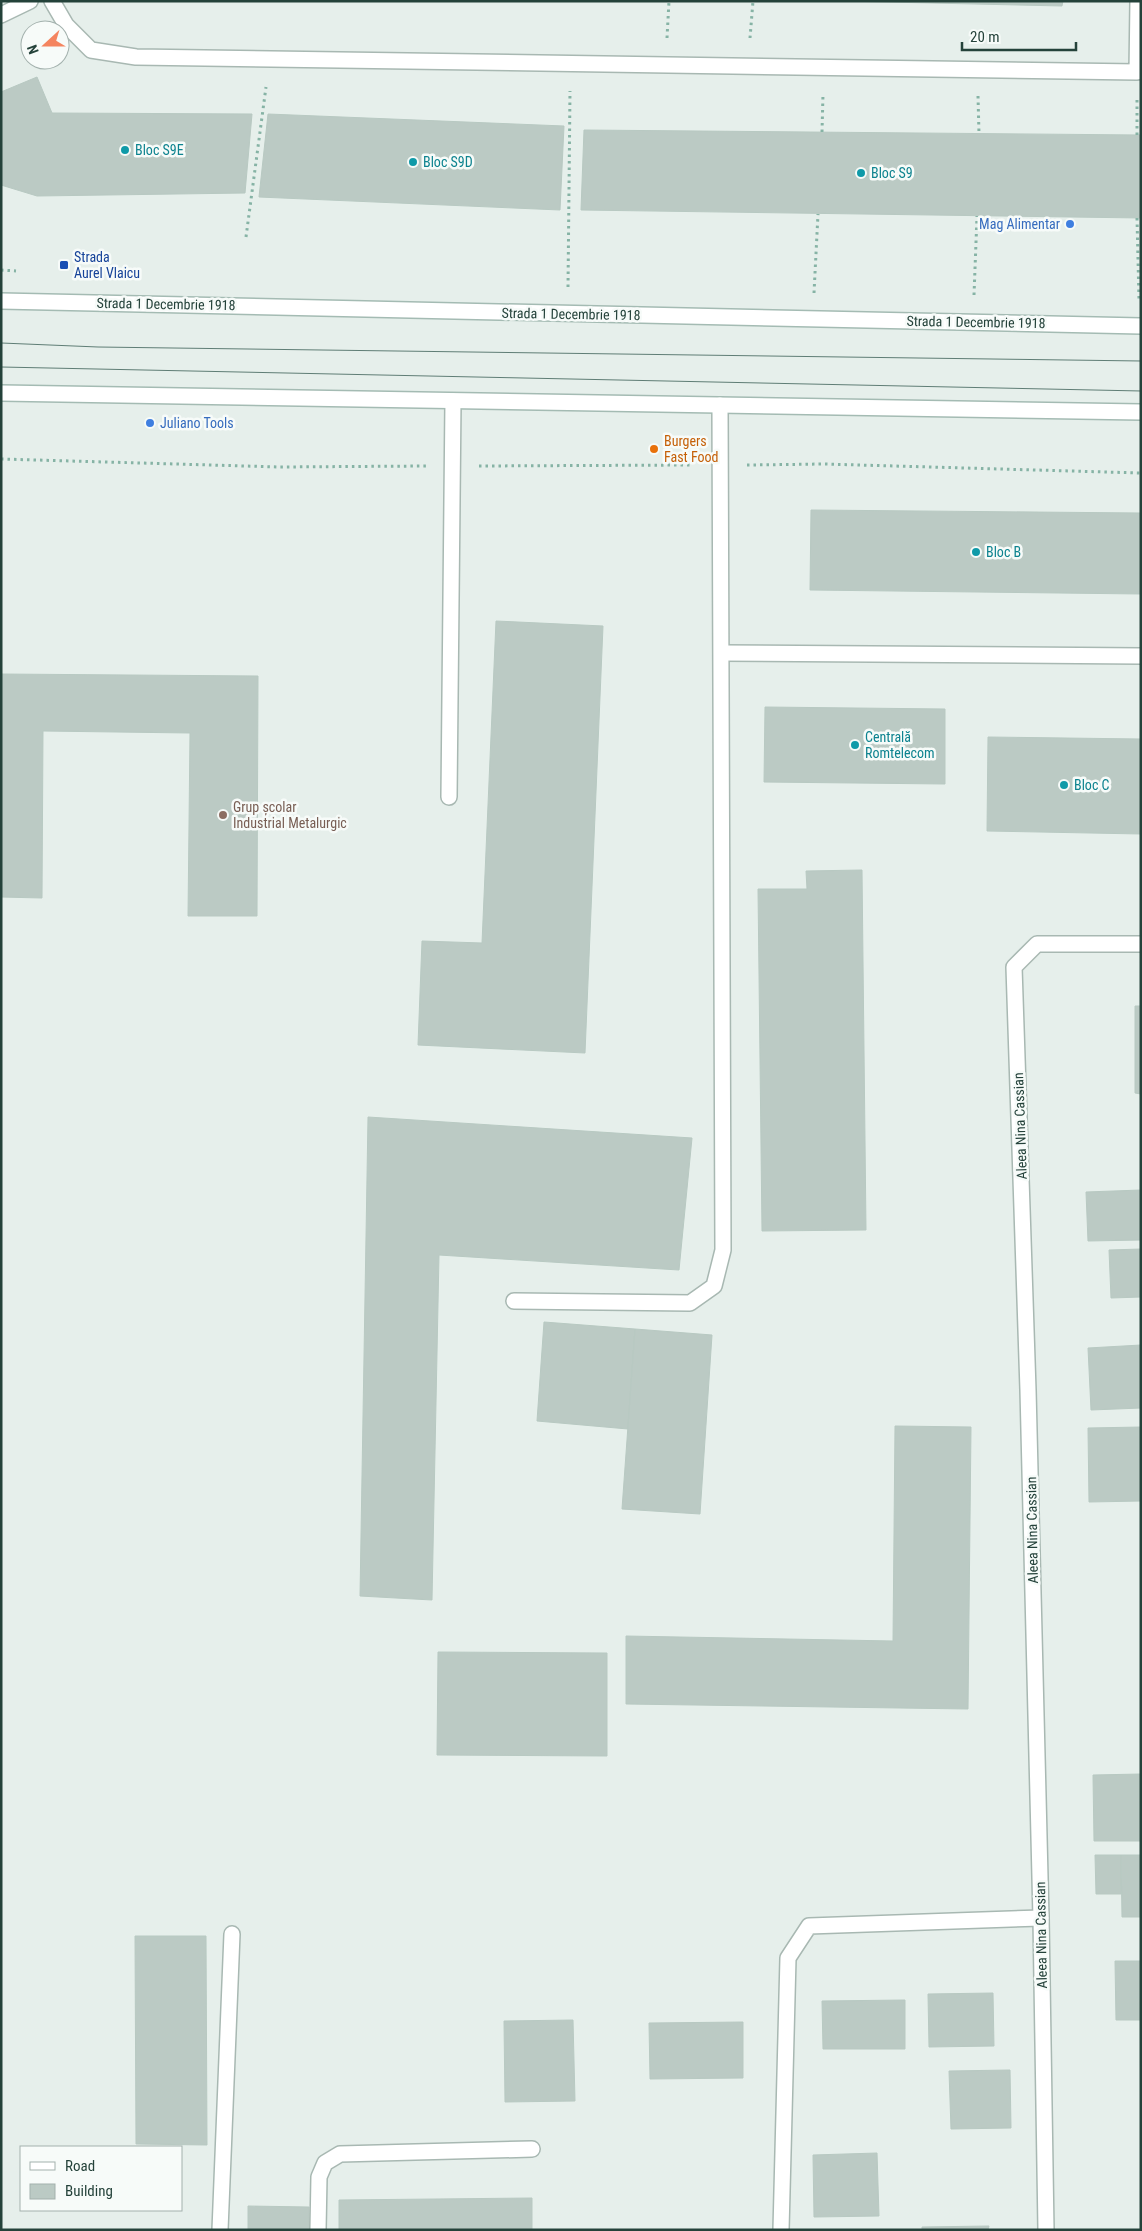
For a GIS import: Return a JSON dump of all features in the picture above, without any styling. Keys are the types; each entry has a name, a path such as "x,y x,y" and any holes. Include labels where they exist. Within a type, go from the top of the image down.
{"main road":[{"path":"1,15 30,1"},
{"path":"52,1 66,26 90,50 136,57 978,68 1137,72 1138,1"},
{"name":"Strada 1 Decembrie 1918","path":"1,300 1140,326"},
{"path":"1,393 1141,412"},
{"path":"448,797 453,401"},
{"path":"514,1301 690,1303 714,1286 723,1250 720,405"},
{"path":"722,653 1141,656"},
{"name":"Aleea Nina Cassian","path":"1046,2230 1041,1918 1028,1380 1014,968 1037,944 1141,944"},
{"path":"782,2230 788,1958 809,1926 1041,1918"},
{"path":"220,2230 232,1934"},
{"path":"318,2230 319,2178 324,2163 340,2154 532,2149"}],"path":[{"path":"666,64 669,1"},
{"path":"748,65 753,1"},
{"path":"246,238 270,60"},
{"path":"567,314 571,63"},
{"path":"822,132 824,66"},
{"path":"978,68 979,134"},
{"path":"1137,72 1137,135"},
{"path":"812,319 818,214"},
{"path":"973,322 977,216"},
{"path":"1137,218 1140,326"},
{"path":"1,459 279,467 824,464 1141,473"}],"building":[{"path":"843,1 1063,1 1062,6"},
{"name":"Bloc S9E","path":"37,77 52,113 252,114 245,193 37,196 1,185 1,92"},
{"name":"Bloc S9D","path":"268,114 564,126 560,210 259,197"},
{"name":"Bloc S9","path":"584,130 1141,135 1141,218 581,210"},
{"name":"Bloc B","path":"811,510 1141,513 1141,594 810,590"},
{"path":"496,621 603,626 585,1053 418,1045 422,941 482,943"},
{"name":"Grup școlar Industrial Metalurgic","path":"1,674 258,676 257,916 188,916 190,733 43,731 42,898 1,897"},
{"name":"Centrală Romtelecom","path":"765,707 945,709 945,784 764,782"},
{"name":"Bloc C","path":"988,737 1141,739 1141,834 987,831"},
{"path":"862,870 866,1230 762,1231 758,889 807,889 806,871"},
{"path":"1135,1006 1141,1006 1141,1094 1135,1093"},
{"path":"368,1117 692,1138 679,1270 439,1255 432,1600 360,1596"},
{"path":"1141,1190 1141,1240 1088,1241 1086,1192"},
{"path":"1141,1249 1141,1297 1111,1298 1109,1250"},
{"path":"544,1322 635,1329 628,1429 537,1421"},
{"path":"635,1329 712,1335 700,1514 622,1509"},
{"path":"1141,1345 1141,1408 1091,1410 1088,1348"},
{"path":"895,1426 971,1427 968,1709 626,1704 626,1636 893,1641"},
{"path":"1141,1427 1141,1501 1089,1502 1088,1428"},
{"path":"438,1652 607,1653 607,1756 437,1755"},
{"path":"1141,1774 1141,1841 1094,1841 1093,1775"},
{"path":"1095,1855 1121,1855 1121,1894 1096,1894"},
{"path":"1121,1855 1141,1855 1141,1917 1122,1917"},
{"path":"135,1936 206,1936 207,2145 136,2144"},
{"path":"1115,1961 1141,1961 1141,2020 1116,2020"},
{"path":"993,1993 994,2046 929,2047 928,1994"},
{"path":"905,2000 905,2049 823,2049 822,2001"},
{"path":"573,2020 575,2101 505,2102 504,2021"},
{"path":"743,2022 743,2078 650,2079 649,2023"},
{"path":"1010,2070 1011,2128 951,2129 949,2071"},
{"path":"877,2153 879,2216 814,2217 813,2155"},
{"path":"532,2198 532,2230 339,2230 339,2200"},
{"path":"248,2206 309,2207 309,2230 248,2230"},
{"path":"989,2226 988,2230 922,2230 922,2227"}],"tram line":[{"path":"1,343 98,347 1141,361"},
{"path":"1,367 1141,391"}],"place":[{"name":"Bloc S9E","path":"125,150"},
{"name":"Bloc S9D","path":"413,162"},
{"name":"Bloc S9","path":"861,173"},
{"name":"Mag Alimentar","path":"1070,224"},
{"name":"Strada Aurel Vlaicu","path":"64,265"},
{"name":"Juliano Tools","path":"150,423"},
{"name":"Burgers Fast Food","path":"654,449"},
{"name":"Bloc B","path":"976,552"},
{"name":"Centrală Romtelecom","path":"855,745"},
{"name":"Bloc C","path":"1064,785"},
{"name":"Grup școlar Industrial Metalurgic","path":"223,815"}]}
